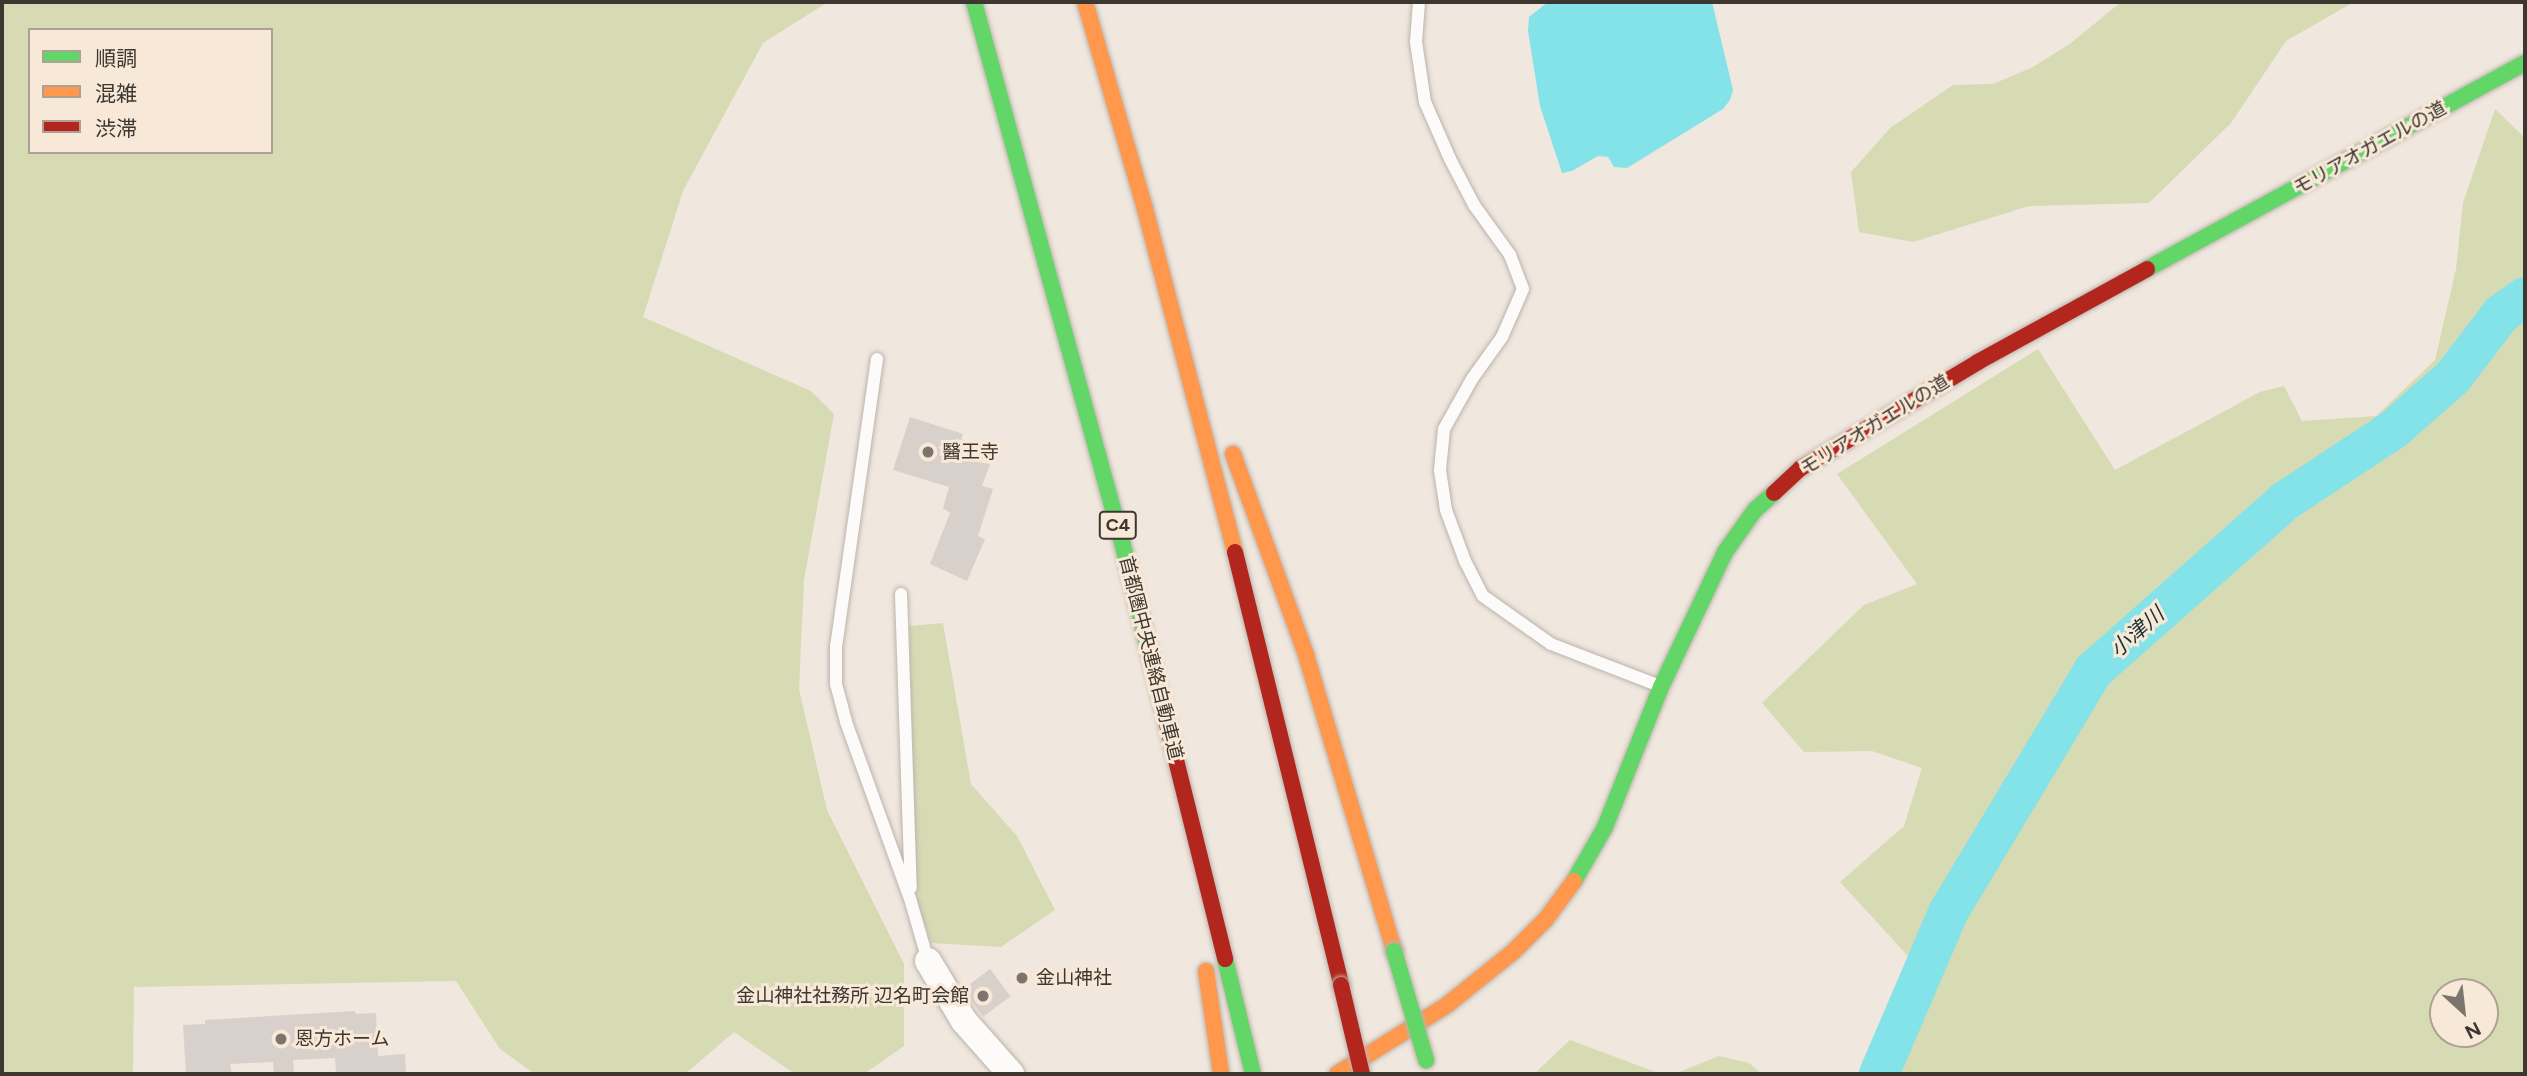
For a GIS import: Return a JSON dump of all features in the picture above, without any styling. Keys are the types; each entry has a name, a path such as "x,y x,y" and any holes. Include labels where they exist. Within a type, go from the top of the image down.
{"main road":[{"name":"首都圏中央連絡自動車道","path":"974,2 1123,546 1254,1074"},
{"path":"1085,2 1234,544 1362,1074"},
{"name":"モリアオガエルの道","path":"1337,1074 1447,1005 1513,952 1546,919 1581,871 1605,827 1661,687 1725,552 1755,510 1801,468 1978,362 2525,63"},
{"path":"1144,209 1211,393"},
{"path":"1225,432 1306,655 1428,1067"},
{"path":"1123,546 1140,646 1196,911"},
{"path":"1202,950 1220,1070"}],"street":[{"path":"928,961 964,1021 1011,1074"}],"lane":[{"path":"1419,2 1416,42 1425,102 1474,205 1510,255 1523,289 1502,337 1472,379 1444,429 1440,470 1446,510 1465,561 1483,596 1551,644 1661,687"},
{"path":"877,359 836,646 836,684 846,722 911,902 928,961"},
{"path":"901,594 911,902"}],"green space":[{"path":"2,2 828,2 763,43 683,191 643,317 811,391 834,414 804,580 799,689 827,810 904,964 904,1046 864,1074 795,1074 734,1032 685,1074 535,1074 500,1049 456,981 134,987 133,1074 2,1074"},
{"path":"2121,2 2354,2 2286,41 2231,123 2149,203 2029,206 1913,242 1859,232 1851,172 1890,128 1953,85 1993,84 2033,67 2071,43"},
{"path":"2495,109 2525,138 2525,1074 1878,1074 1908,956 1840,882 1904,826 1922,768 1872,751 1804,752 1762,703 1864,605 1917,584 1837,474 2038,349 2115,470 2260,392 2284,386 2302,421 2376,416 2435,360 2456,269 2463,203"},
{"path":"943,623 971,784 1017,836 1055,910 1001,947 931,943 917,901 909,626"},
{"path":"1570,1040 1661,1074 1534,1074"},
{"path":"1719,1056 1749,1063 1762,1074 1674,1074"}],"water":[{"path":"1548,2 1712,2 1733,90 1730,100 1723,109 1627,168 1614,167 1608,157 1598,156 1572,171 1562,173 1540,106 1528,31 1529,17"}],"building":[{"path":"910,417 963,434 956,459 990,464 982,486 993,489 978,536 985,539 967,581 930,564 950,513 943,508 949,487 893,470"},
{"name":"金山神社社務所 辺名町会館","path":"990,969 1010,996 983,1017 963,989"},
{"name":"恩方ホーム","path":"355,1011 356,1014 376,1013 378,1056 405,1054 406,1074 336,1074 335,1058 293,1060 294,1074 274,1074 273,1062 230,1064 232,1074 186,1074 183,1025 205,1024 205,1020"}],"waterway":[{"name":"小津川","path":"1879,1074 1949,911 2093,671 2285,501 2394,429 2453,377 2501,314 2525,297"}],"traffic: fast":[{"path":"974,2 1123,546 1152,663"},
{"path":"2147,269 2525,63"},
{"path":"1574,881 1605,827 1661,687 1725,552 1755,510 1774,493"},
{"path":"1394,951 1426,1060"},
{"path":"1225,959 1253,1074"}],"traffic: slow":[{"path":"1085,2 1145,209 1235,552"},
{"path":"1233,454 1306,655 1394,951"},
{"path":"1337,1074 1447,1005 1513,952 1546,919 1574,881"},
{"path":"1206,971 1221,1074"}],"traffic: jam":[{"path":"1774,493 1801,468 1978,362 2147,269"},
{"path":"1235,552 1341,985"},
{"path":"1152,663 1225,959"},
{"path":"1341,985 1362,1074"}],"place":[{"name":"醫王寺","path":"928,452"},
{"name":"金山神社","path":"1022,978"},
{"name":"金山神社社務所 辺名町会館","path":"983,996"},
{"name":"恩方ホーム","path":"281,1039"}]}
